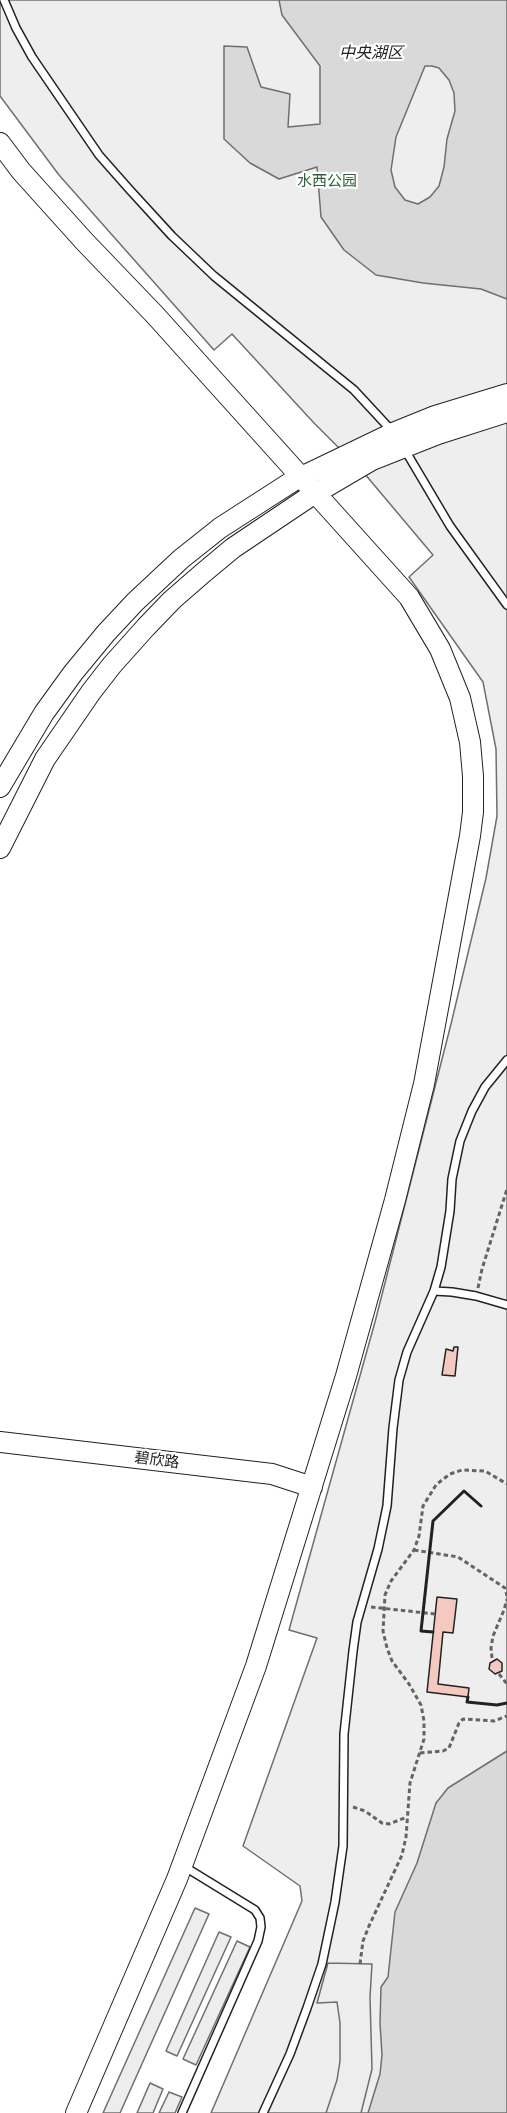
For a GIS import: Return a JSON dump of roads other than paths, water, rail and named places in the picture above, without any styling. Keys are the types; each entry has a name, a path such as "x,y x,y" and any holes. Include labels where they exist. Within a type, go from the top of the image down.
{"street":[{"path":"0,143 21,171 76,233 155,315 394,592 424,636 448,687 458,718 466,781 460,852 417,1084 392,1185 308,1490 178,1863 76,2113"},
{"path":"0,158 81,251 298,479"},
{"path":"0,787 44,713 80,665 135,602 181,559 220,528 298,479 398,440 465,406 507,394"},
{"path":"0,848 45,759 112,665 172,600 203,573 233,548 312,495 372,460 398,440 507,412"},
{"name":"碧欣路","path":"0,1442 272,1474 308,1490"},
{"name":"碧欣路","path":"0,1450 271,1482 308,1490"},
{"path":"66,2113 178,1863"}],"lane":[{"path":"4,0 32,57 99,155 172,236 214,276 354,390 398,440 450,526 507,605"},
{"path":"263,2113 290,2054 322,1964 335,1902 343,1846 346,1706 362,1606 387,1506 399,1380 407,1352 434,1291 441,1267 447,1238 452,1179 460,1141 485,1087 507,1060"},
{"path":"434,1291 476,1296 507,1305"},
{"path":"178,1863 255,1910 260,1918 261,1927 258,1941 182,2113"}],"water":[{"name":"中央湖区","path":"279,0 507,0 507,299 481,289 376,275 344,250 321,217 317,167 279,179 250,163 224,139 224,46 247,47 261,87 290,94 288,127 320,124 320,66 282,15","holes":["425,66 439,68 449,80 454,93 455,111 447,139 439,186 430,197 418,204 405,200 395,187 391,170 396,137"]},
{"path":"507,1751 507,2113 368,2113 380,2074 381,1987 388,1977 395,1912 417,1863 436,1803 448,1788"}],"park label":[{"name":"水西公园","path":"327,181"}]}
